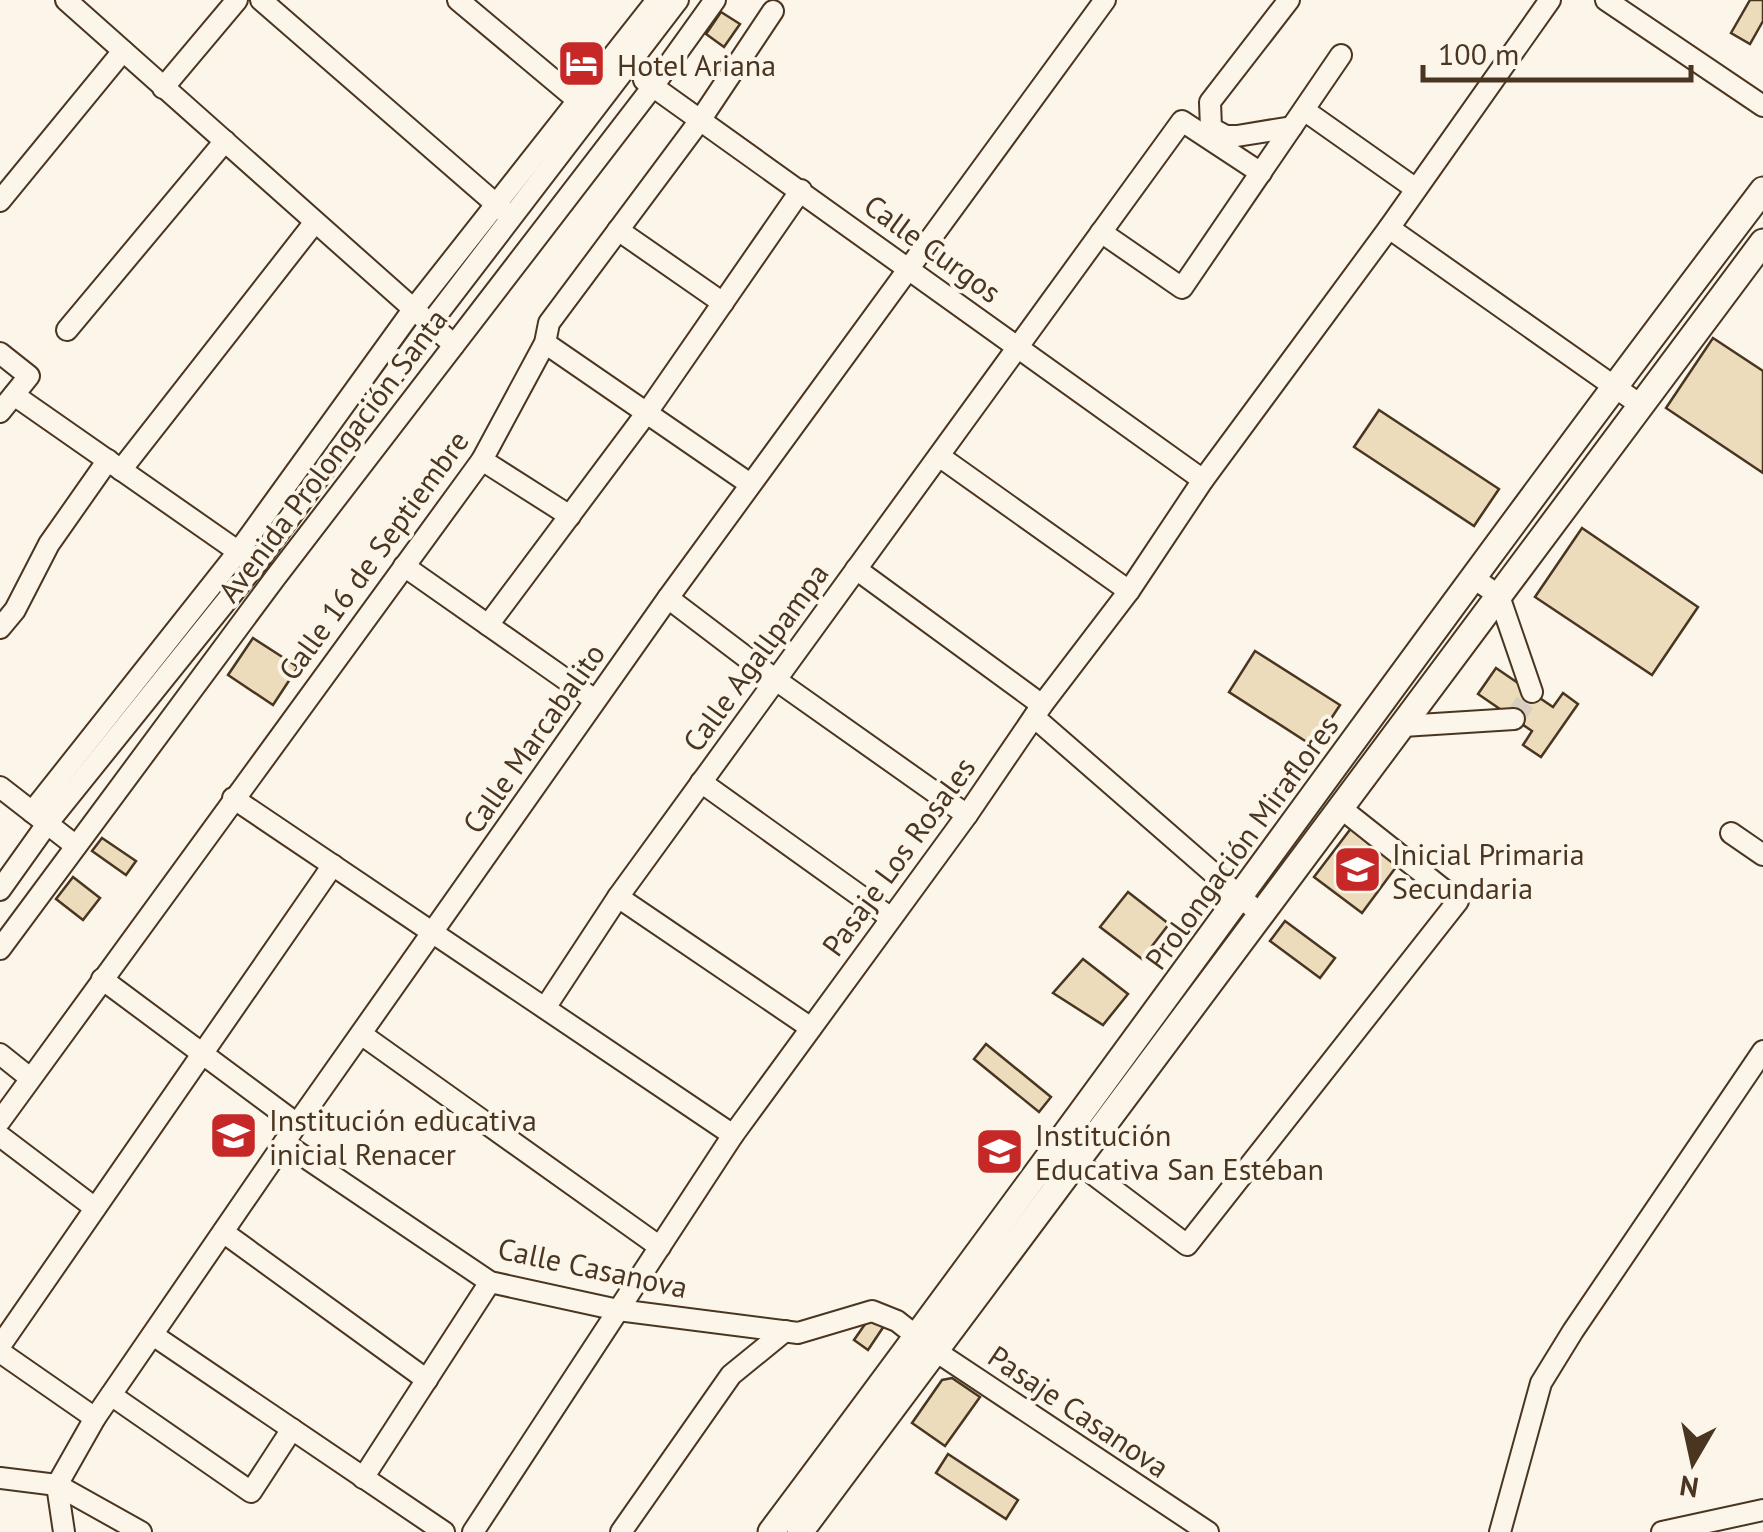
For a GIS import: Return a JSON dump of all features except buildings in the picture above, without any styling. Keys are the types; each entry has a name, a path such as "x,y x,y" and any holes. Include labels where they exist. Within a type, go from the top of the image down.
{"main road":[{"name":"Prolongación Miraflores","path":"1068,1155 1241,898 1614,386 1763,190"},
{"name":"Prolongación Miraflores","path":"772,1532 926,1343 1068,1155 1262,915 1763,242"},
{"name":"Prolongación Miraflores","path":"800,1532 926,1343"}],"street":[{"path":"66,0 454,345"},
{"path":"163,88 237,0"},
{"path":"260,0 505,212 586,108 657,0"},
{"path":"458,0 586,108"},
{"path":"586,108 626,70 678,0"},
{"name":"Avenida Prolongación Santa","path":"0,950 275,578 654,86 714,0"},
{"name":"Calle Marcabalito","path":"57,1485 95,1418 360,1034 750,484 1105,0"},
{"path":"1289,0 1210,102 1211,128 1226,136 1298,119 1416,189"},
{"name":"Pasaje Los Rosales","path":"473,1532 733,1134 1129,591 1203,480 1389,228 1550,0"},
{"path":"1606,0 1763,106"},
{"name":"Calle 16 de Septiembre","path":"0,1121 482,460 545,343 549,323 701,118 773,12"},
{"path":"0,201 123,51"},
{"path":"1102,232 1182,288 1341,55"},
{"name":"Calle Curgos","path":"626,70 701,118 1203,480"},
{"name":"Calle Agallpampa","path":"545,1008 701,782 1182,122 1261,173"},
{"path":"67,330 225,142"},
{"path":"488,625 648,412 801,190"},
{"name":"Avenida Prolongación Santa","path":"0,890 40,818 412,311 505,212"},
{"name":"Avenida Prolongación Santa","path":"40,818 256,564 430,324 505,212"},
{"path":"0,628 15,610 49,544 315,222"},
{"path":"1389,228 1639,404"},
{"path":"618,230 723,303"},
{"path":"545,343 750,484"},
{"path":"0,354 29,376 0,412"},
{"path":"14,395 275,578"},
{"path":"939,456 1129,591"},
{"path":"482,460 570,516"},
{"path":"404,566 596,700"},
{"path":"856,569 1038,711 1262,915"},
{"path":"1474,578 1499,596 1532,692"},
{"path":"668,598 967,815"},
{"path":"1403,726 1514,719"},
{"path":"701,782 891,918"},
{"path":"0,787 76,846"},
{"path":"233,798 733,1134"},
{"path":"1068,1155 1188,1245 1458,901 1342,810"},
{"path":"1730,833 1763,855"},
{"path":"95,1418 0,1349 333,866"},
{"path":"618,898 811,1028"},
{"path":"102,979 297,1124"},
{"path":"360,1034 660,1247"},
{"path":"1500,1532 1541,1383 1572,1331 1763,1051"},
{"path":"0,1054 30,1078"},
{"path":"0,1136 95,1208"},
{"name":"Calle Casanova","path":"284,1144 490,1282 618,1310 798,1332 872,1311 897,1320 926,1343"},
{"path":"223,1232 426,1380"},
{"path":"363,1478 490,1282"},
{"path":"621,1532 731,1375 785,1331"},
{"path":"153,1335 444,1532"},
{"name":"Pasaje Casanova","path":"926,1343 1208,1532"},
{"path":"111,1395 251,1492 292,1429"},
{"path":"0,1478 57,1485 141,1532"},
{"path":"57,1485 64,1532"},
{"path":"1662,1532 1763,1510"}],"tunnel":[{"path":"1514,719 1532,692"}],"place":[{"name":"Hotel Ariana","path":"582,64"},
{"name":"Inicial Primaria Secundaria","path":"1357,870"},
{"name":"Institución educativa inicial Renacer","path":"234,1136"},
{"name":"Institución Educativa San Esteban","path":"1000,1151"}]}
